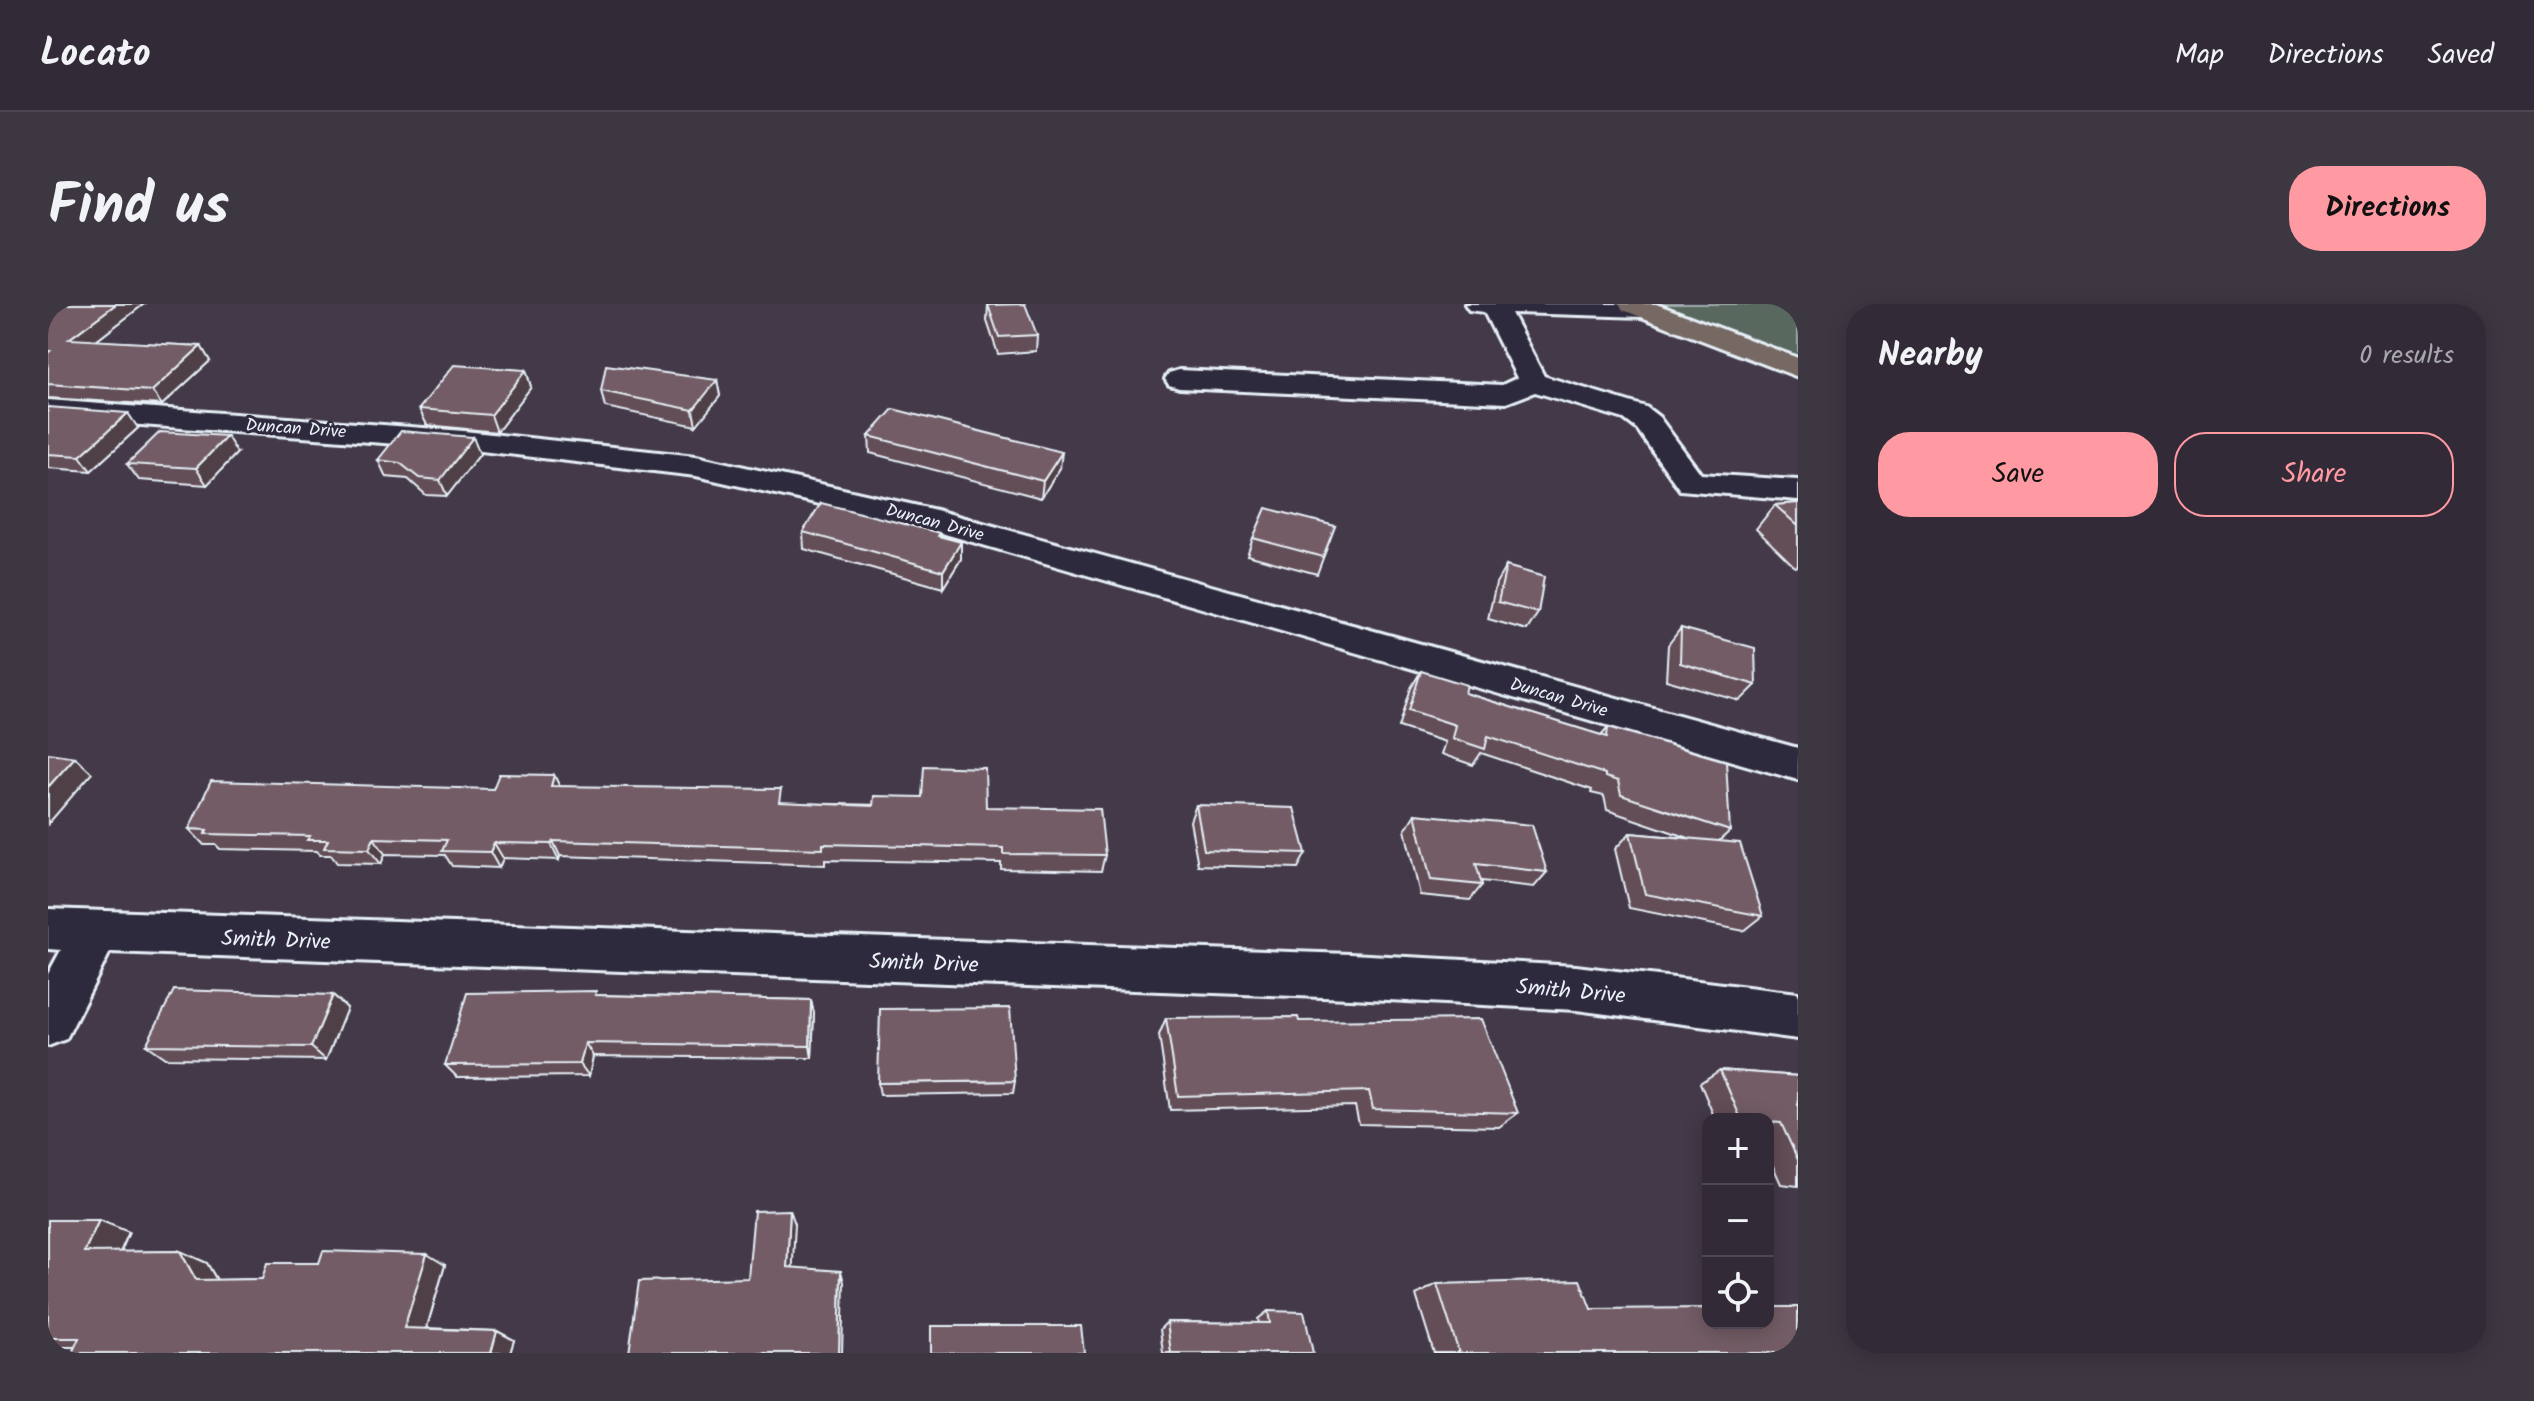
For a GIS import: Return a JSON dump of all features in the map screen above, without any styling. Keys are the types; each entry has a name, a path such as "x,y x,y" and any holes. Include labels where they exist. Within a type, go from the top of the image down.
{"main road":[{"path":"1638,306 1798,368"}],"street":[{"path":"1478,304 1638,306"},
{"path":"1493,304 1533,382 1635,413 1648,423 1691,483 1798,490"},
{"path":"1179,379 1247,394 1488,395 1522,390 1533,382"},
{"name":"Duncan Drive","path":"48,409 464,440 696,466 924,517 1798,764"},
{"path":"48,1023 71,931"},
{"name":"Smith Drive","path":"71,931 1350,976 1576,988 1798,1016"}],"shaded area":[{"path":"1632,304 1798,304 1798,368"}],"building":[{"path":"48,304 116,304 69,339 201,346 152,391 48,384"},
{"path":"1025,304 1037,335 999,337 988,305"},
{"path":"454,365 526,370 491,415 419,409"},
{"path":"606,365 717,380 693,410 601,391"},
{"path":"48,407 128,413 80,456 48,454"},
{"path":"893,409 1062,452 1043,481 869,436"},
{"path":"401,431 473,437 440,480 419,478 400,463 378,460"},
{"path":"160,432 227,436 196,468 127,464"},
{"path":"821,503 940,533 938,536 961,542 943,571 803,532"},
{"path":"1798,503 1798,526 1775,505"},
{"path":"1266,508 1335,526 1323,557 1253,538"},
{"path":"1506,566 1544,577 1538,613 1498,602"},
{"path":"1681,628 1755,648 1756,685 1680,663"},
{"path":"1421,671 1467,685 1465,693 1607,737 1608,727 1726,761 1730,831 1621,795 1618,781 1605,777 1605,774 1488,736 1485,749 1452,738 1455,725 1409,710"},
{"path":"48,753 75,757 48,787"},
{"path":"924,766 985,768 986,807 1100,809 1105,855 1003,854 1003,848 823,844 823,849 553,841 551,844 494,843 490,852 442,851 447,840 374,838 369,849 324,848 328,840 307,840 310,836 205,834 207,830 189,829 211,781 493,789 499,774 554,775 551,786 781,789 779,802 873,806 874,796 922,797"},
{"path":"1196,805 1294,808 1306,853 1204,850"},
{"path":"1415,814 1532,825 1547,872 1476,864 1482,885 1431,880"},
{"path":"1630,833 1740,843 1763,916 1645,894"},
{"path":"174,990 333,995 311,1047 146,1045"},
{"path":"596,991 595,995 811,1000 810,1046 585,1043 580,1064 445,1065 467,993"},
{"path":"1010,1008 1015,1081 878,1083 880,1009"},
{"path":"1298,1017 1299,1021 1481,1019 1518,1113 1373,1109 1369,1091 1178,1096 1166,1018"},
{"path":"1720,1070 1798,1076 1798,1160 1781,1123 1774,1122 1774,1113 1738,1113"},
{"path":"790,1210 787,1267 841,1271 839,1353 629,1353 639,1281 748,1278 754,1211"},
{"path":"48,1220 99,1220 84,1252 180,1251 196,1280 262,1279 267,1263 319,1263 323,1251 427,1254 404,1328 497,1331 491,1353 72,1353 79,1338 48,1338"},
{"path":"1580,1280 1591,1309 1702,1308 1702,1329 1774,1329 1774,1307 1798,1307 1798,1353 1459,1353 1437,1284"},
{"path":"1268,1311 1304,1312 1313,1353 1171,1353 1167,1322 1270,1323"},
{"path":"931,1326 1081,1326 1084,1353 931,1353"}]}
